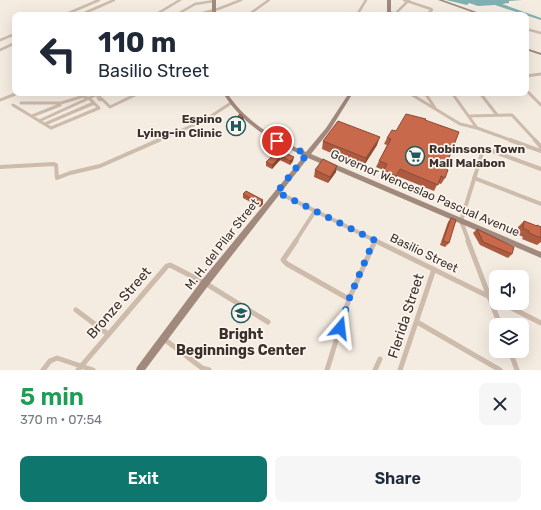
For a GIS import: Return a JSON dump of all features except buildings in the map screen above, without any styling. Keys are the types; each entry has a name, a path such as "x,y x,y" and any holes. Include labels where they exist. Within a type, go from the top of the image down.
{"main road":[{"path":"388,0 389,12"},
{"path":"440,0 474,12"},
{"path":"214,1 214,10"},
{"path":"529,49 541,54"},
{"name":"Governor Wenceslao Pascual Avenue","path":"227,96 231,103 258,129 284,145 541,255"},
{"name":"M. H. del Pilar Street","path":"140,370 205,283 328,129 349,96"}],"street":[{"path":"71,12 99,0"},
{"path":"87,12 114,0"},
{"path":"160,12 180,0"},
{"path":"206,12 241,0"},
{"path":"252,12 269,0"},
{"path":"360,12 366,0"},
{"path":"404,0 432,10 429,12"},
{"path":"181,12 195,4 214,1"},
{"path":"397,12 409,1"},
{"path":"529,30 541,33"},
{"path":"0,40 12,35"},
{"path":"0,50 12,44"},
{"path":"529,76 541,74"},
{"path":"529,93 541,105"},
{"path":"0,100 12,95"},
{"path":"13,105 51,128 98,108 90,98 84,96 77,100 45,105 21,103"},
{"path":"39,121 94,96"},
{"path":"100,96 98,98 100,100 102,99 110,106 132,96"},
{"path":"412,96 460,124 477,128 541,151"},
{"path":"427,96 436,110"},
{"path":"454,96 477,128"},
{"path":"482,96 497,115"},
{"path":"32,116 66,102"},
{"path":"45,124 94,103"},
{"path":"0,167 54,164 56,165 56,178 100,166 205,120 231,103"},
{"path":"469,116 512,115 541,147"},
{"path":"489,296 461,221 483,150 484,149 541,169"},
{"path":"474,178 541,204"},
{"name":"Basilio Street","path":"277,192 489,296"},
{"path":"315,211 283,260 287,264 349,299"},
{"path":"327,370 349,299 374,240"},
{"name":"Bronze Street","path":"80,368 167,266 173,265 268,322"},
{"name":"Flerida Street","path":"400,370 434,269"},
{"path":"76,310 108,334"},
{"path":"516,310 541,323"},
{"path":"417,322 500,370"},
{"path":"163,339 202,368 209,370"},
{"path":"43,370 54,358 80,368 93,370"},
{"path":"513,358 517,370"},
{"path":"375,370 380,359"}],"water":[{"path":"446,0 522,0 509,1 509,3 502,4 524,12 516,12 495,5 478,6 469,3 467,5"},
{"path":"529,14 541,18 541,20 529,16"}],"place":[{"name":"Espino Lying-in Clinic","path":"236,126"},
{"name":"Robinsons Town Mall Malabon","path":"415,156"},
{"name":"Bright Beginnings Center","path":"241,313"}],"route":[{"path":"277,141 307,154 277,192 374,240 349,299 340,328"}]}
